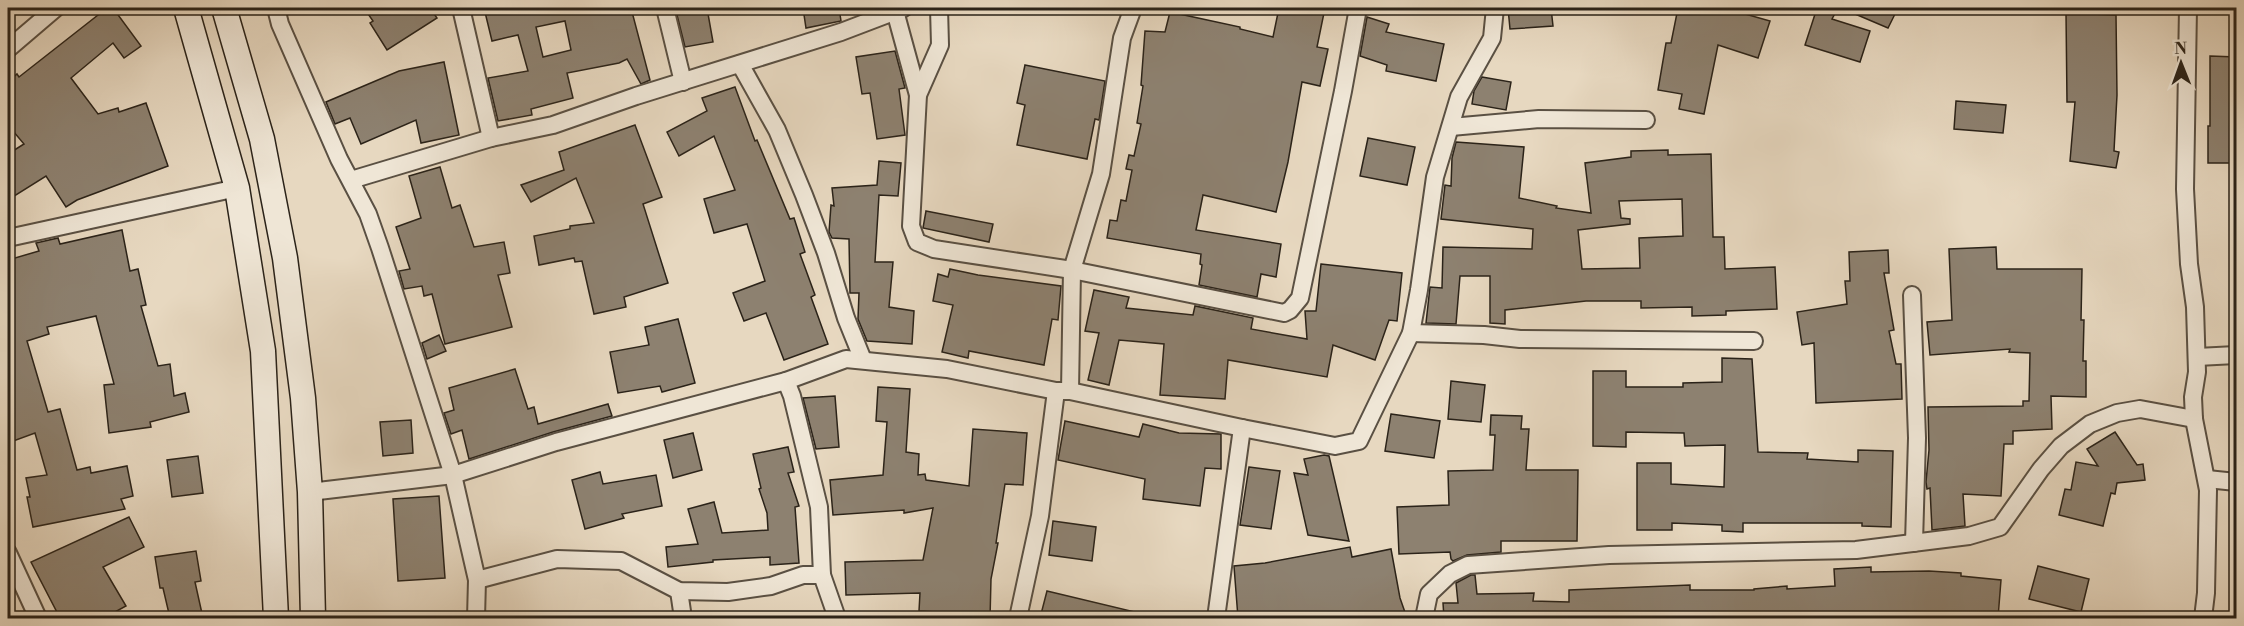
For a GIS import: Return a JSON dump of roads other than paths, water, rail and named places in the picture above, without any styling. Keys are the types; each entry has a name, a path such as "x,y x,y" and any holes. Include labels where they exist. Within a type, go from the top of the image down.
{"main road":[{"path":"186,8 237,188 263,351 276,618"},
{"path":"224,8 262,138 285,258 303,398 310,492 313,618"}],"street":[{"path":"8,49 56,8"},
{"path":"276,8 280,24 339,159 368,214 380,248 453,475 477,580 476,618"},
{"path":"461,8 491,138"},
{"path":"665,8 683,82"},
{"path":"918,95 940,45 939,8"},
{"path":"1018,618 1063,391 1072,270 1101,174 1122,38 1133,8"},
{"path":"351,180 491,138 553,125 636,96 740,64 873,14 900,9 918,95 911,226 917,242 934,249 1072,270 1284,312 1290,310 1300,298 1358,8"},
{"path":"310,492 453,475 556,442 786,381 846,359 947,369 1335,446 1359,441 1411,333 1435,177 1460,97 1492,38 1495,8"},
{"path":"2188,8 2185,189 2197,357 2194,419 2207,479 2206,593 2203,618"},
{"path":"740,64 777,130 804,195 846,318 863,360"},
{"path":"1451,126 1539,119 1646,120"},
{"path":"8,237 237,188"},
{"path":"1912,295 1917,438 1914,543"},
{"path":"1411,333 1484,335 1520,339 1754,341"},
{"path":"2197,357 2236,355"},
{"path":"786,381 792,396 819,507 822,575 837,618"},
{"path":"1424,618 1429,594 1450,574 1468,565 1609,555 1856,550 1969,536 2000,526 2041,469 2061,446 2090,424 2116,413 2140,409 2194,419"},
{"path":"1216,618 1242,428"},
{"path":"2207,479 2236,482"},
{"path":"8,553 36,618"},
{"path":"477,580 557,559 621,561 680,591 728,592 771,586 803,575 822,575"},
{"path":"680,591 683,618"}]}
